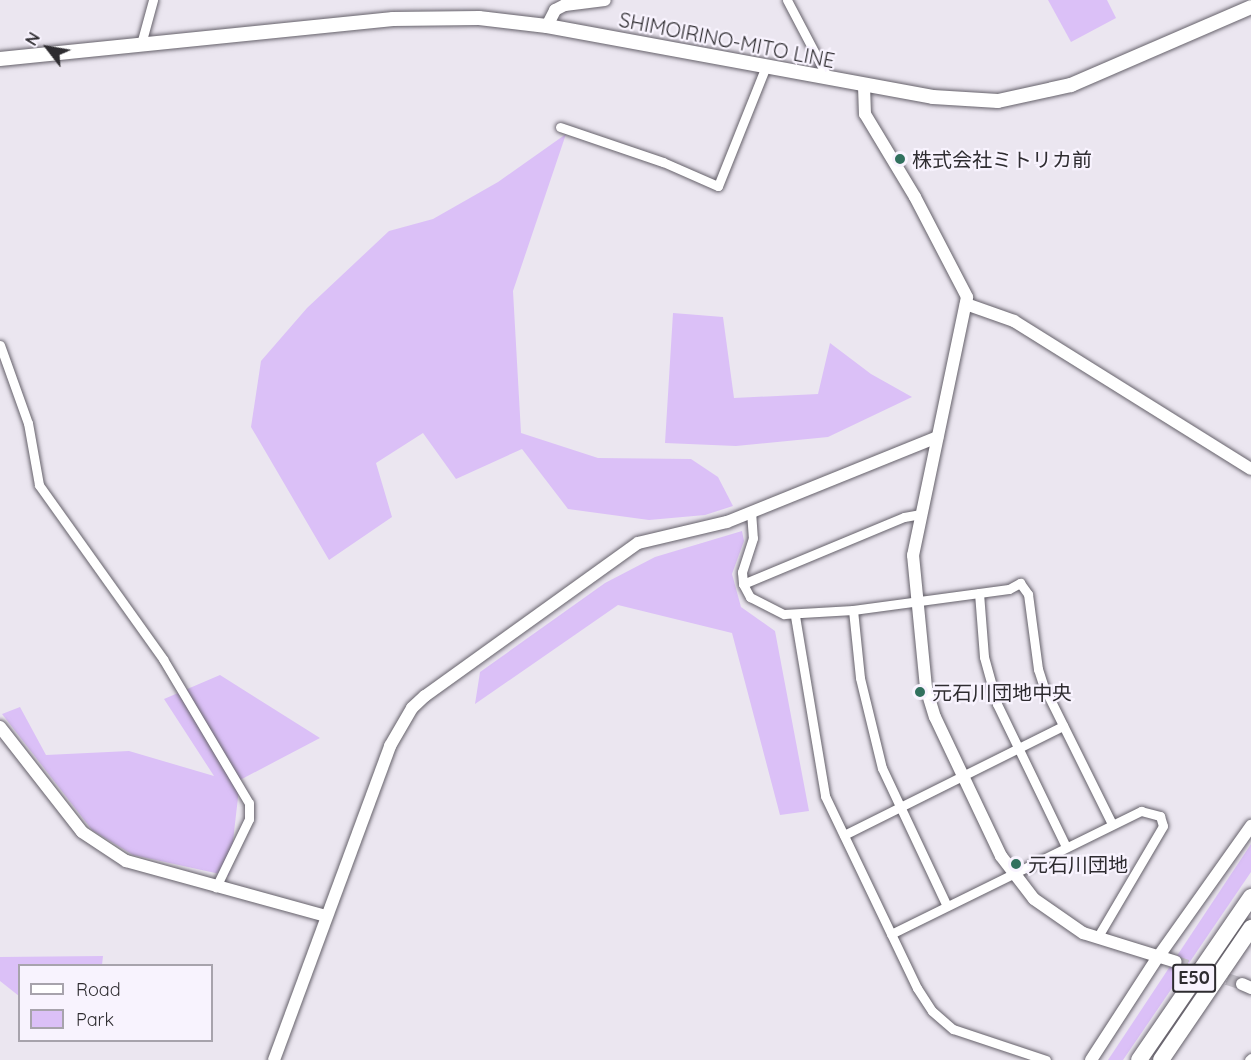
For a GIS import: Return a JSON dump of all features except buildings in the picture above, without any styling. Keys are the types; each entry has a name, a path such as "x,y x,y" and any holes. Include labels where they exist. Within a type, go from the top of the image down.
{"highway":[{"name":"E50","path":"1139,1060 1251,897"},
{"name":"E50","path":"1161,1060 1251,928"}],"main road":[{"name":"SHIMOIRINO-MITO LINE","path":"0,59 403,18 479,18 547,26 864,86 975,101 1033,96 1071,85 1251,7"}],"street":[{"path":"141,44 153,0"},
{"path":"547,26 555,10 565,5 605,0"},
{"path":"787,0 828,78"},
{"path":"561,127 663,162 718,186 766,66"},
{"path":"864,86 865,114 965,288 966,304 913,555 926,688 942,736 1011,874 1046,911 1097,938 1176,962"},
{"path":"966,304 1014,321 1251,469"},
{"path":"0,345 28,423 39,485 163,659 249,803 249,819 216,887"},
{"path":"274,1060 390,746 412,708 425,696 638,543 727,522 937,438"},
{"path":"751,511 753,538 742,572 743,584 750,597 764,606 795,616 1009,589 1020,583 1028,594 1038,669 1063,726 1112,825"},
{"path":"743,584 904,517 921,514"},
{"path":"979,593 988,679 1017,749 1066,847"},
{"path":"853,610 860,678 882,768 946,904"},
{"path":"795,616 825,796 917,988 943,1022 975,1038 1047,1060"},
{"path":"844,835 1063,726"},
{"path":"0,727 91,840 143,867 326,916"},
{"path":"891,934 946,904 1141,811 1160,816 1164,826 1097,938"},
{"path":"1091,1060 1158,957 1251,826"}],"green space":[{"path":"1048,0 1107,0 1116,18 1071,42"},
{"path":"566,134 513,291 521,433 598,458 691,459 718,477 733,506 705,515 649,520 568,509 522,449 456,479 423,433 376,463 392,517 329,560 251,427 261,361 307,308 389,231 433,219 498,182"},
{"path":"673,313 723,317 734,398 818,394 830,343 871,374 912,397 828,437 736,446 665,443"},
{"path":"742,531 744,541 732,574 741,607 775,631 809,811 780,815 732,633 618,605 475,704 480,672 605,583 655,557"},
{"path":"220,675 320,738 240,780 229,876 133,855 92,830 2,714 20,707 46,755 129,751 214,776 164,699"},
{"path":"1251,844 1251,872 1123,1060 1108,1060"},
{"path":"103,956 102,964 18,964 18,995 0,981 0,957"}],"tunnel":[{"path":"1176,962 1242,984"}],"place":[{"name":"株式会社ミトリカ前","path":"900,159"},
{"name":"元石川団地中央","path":"920,692"},
{"name":"元石川団地","path":"1016,864"}]}
